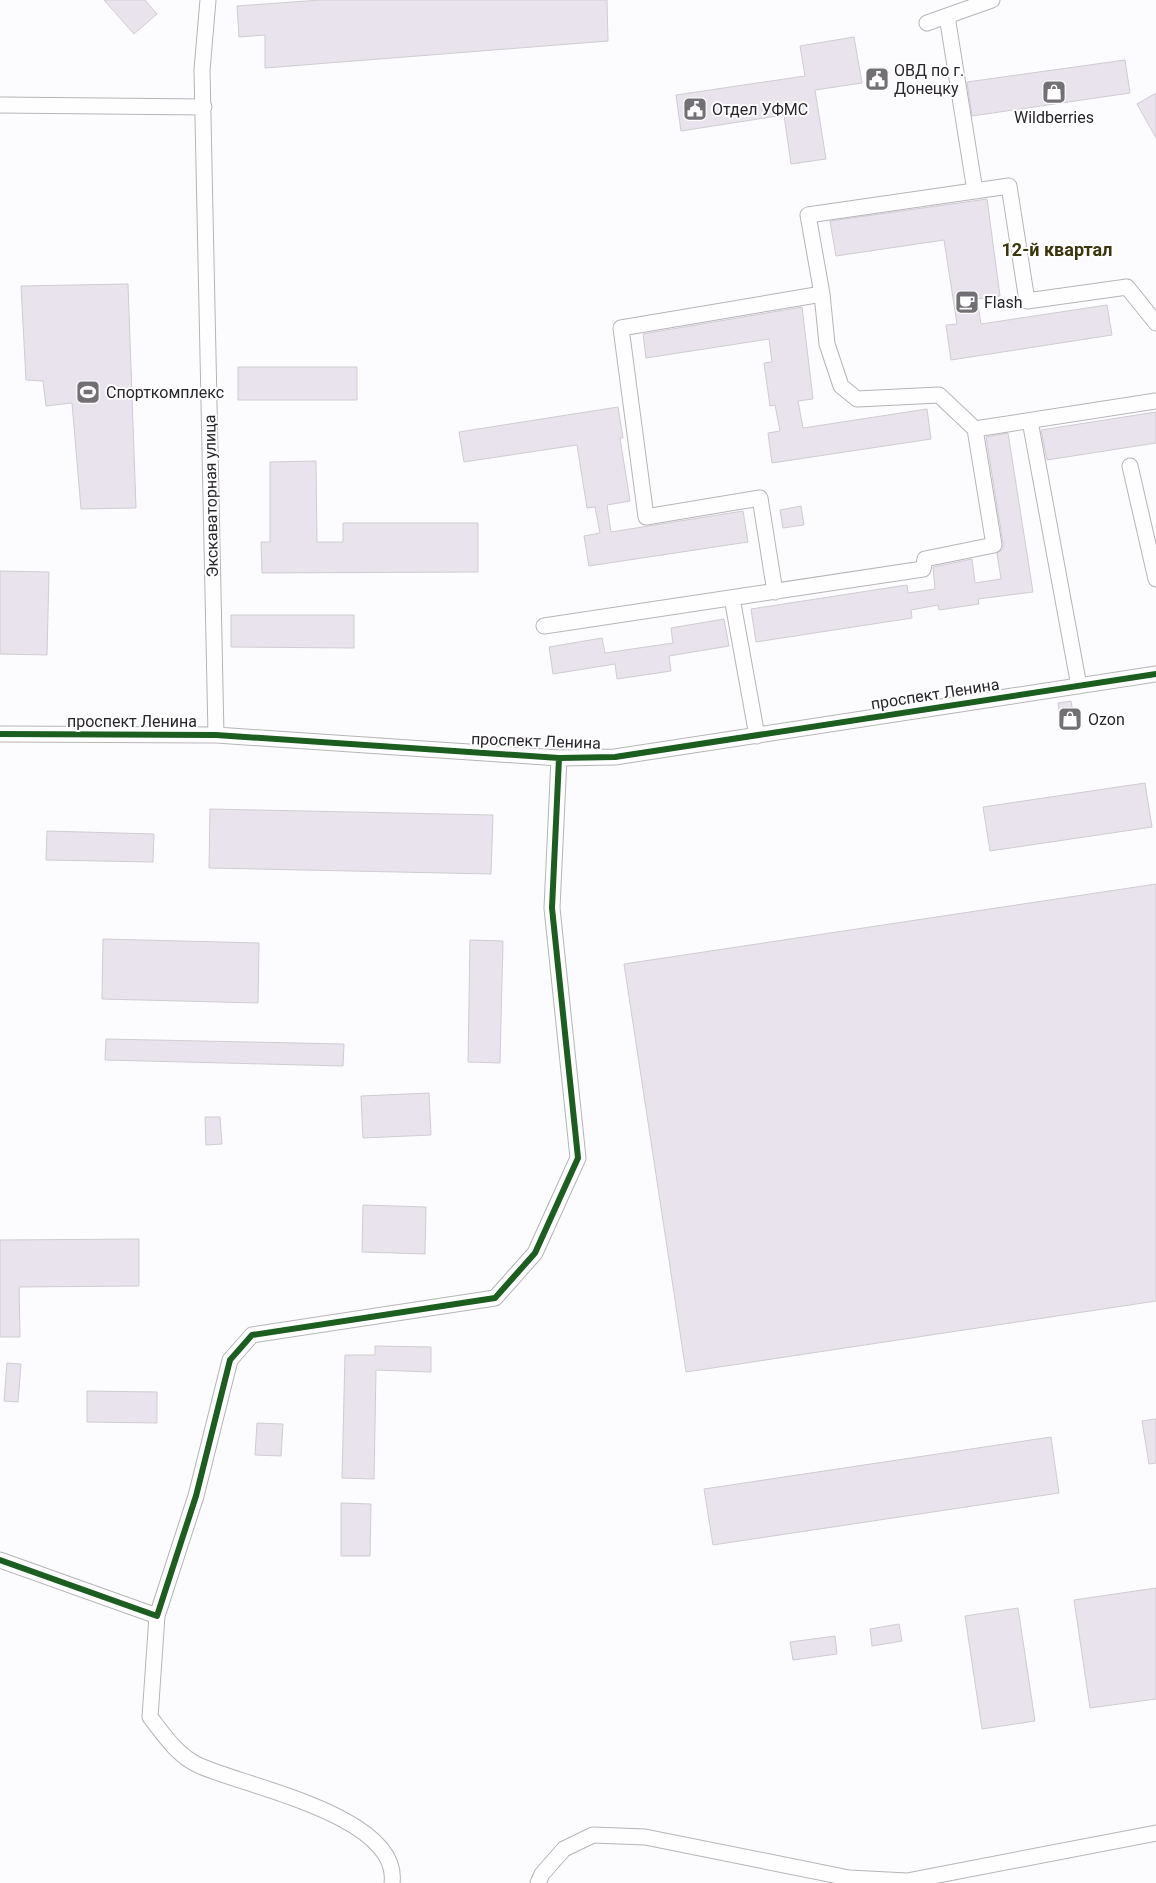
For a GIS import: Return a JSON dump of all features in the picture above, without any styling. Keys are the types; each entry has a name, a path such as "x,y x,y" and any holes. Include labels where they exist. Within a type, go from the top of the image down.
{"street":[{"name":"Экскаваторная улица","path":"208,0 202,70 216,736"},
{"path":"927,23 992,0"},
{"path":"947,16 975,191"},
{"path":"0,105 204,107"},
{"path":"544,626 922,569 925,559 994,545 975,429 939,395 857,399 841,386 827,344 822,294 808,215 1009,186 1027,301 1126,287 1156,323"},
{"path":"775,592 760,498 646,516 621,328 822,294"},
{"path":"975,429 1156,401"},
{"path":"1030,421 1078,686"},
{"path":"1130,466 1156,579"},
{"path":"732,598 757,736"},
{"name":"проспект Ленина","path":"0,734 216,736 559,758 615,757 1156,674"},
{"path":"392,1883 386,1855 365,1834 332,1812 198,1764 172,1746 150,1717 157,1616 196,1496 230,1360 252,1335 495,1298 535,1253 578,1158 552,908 559,758"},
{"path":"0,1560 157,1616"},
{"path":"538,1883 542,1874 564,1848 593,1835 645,1838 849,1878 907,1881 1156,1833"}],"building":[{"path":"104,0 145,0 157,14 134,34"},
{"path":"321,0 607,0 608,41 265,68 265,35 239,37 237,6"},
{"path":"854,37 862,83 815,90 826,159 791,164 784,115 681,131 676,95 805,76 800,46"},
{"path":"1125,60 1130,93 972,116 967,82"},
{"path":"1156,93 1156,138 1137,104"},
{"path":"987,199 1000,296 977,299 981,324 1107,305 1112,335 951,360 946,325 957,324 944,240 836,256 830,221"},
{"name":"Спорткомплекс","path":"128,284 136,508 81,509 72,403 46,406 43,381 26,380 21,286"},
{"path":"802,307 813,399 798,401 803,428 927,409 931,439 772,463 768,433 780,431 775,405 770,406 764,363 772,362 769,339 646,358 643,334"},
{"path":"238,367 357,367 357,400 238,400"},
{"path":"618,407 623,438 620,438 630,501 607,505 611,532 743,511 748,542 589,566 584,536 600,533 595,507 587,508 577,445 464,462 459,432"},
{"path":"1156,412 1156,443 1047,460 1041,430"},
{"path":"1008,433 1033,592 978,599 979,604 939,610 938,605 911,610 912,618 756,642 751,609 907,585 908,593 935,589 933,567 972,559 975,583 1001,579 997,553 1003,549 1003,543 986,437"},
{"path":"316,461 317,542 343,542 343,523 478,523 478,572 262,573 261,542 270,542 270,462"},
{"path":"801,506 804,525 783,528 780,510"},
{"path":"0,571 49,572 47,655 0,654"},
{"path":"231,615 354,615 354,648 231,647"},
{"path":"724,619 729,646 669,656 671,671 617,679 615,664 553,674 549,647 602,638 605,653 673,643 671,628"},
{"path":"1071,701 1075,723 1061,725 1058,703"},
{"path":"1145,783 1152,827 990,851 983,807"},
{"path":"210,809 493,815 491,874 209,868"},
{"path":"47,831 154,834 153,862 46,860"},
{"path":"1156,884 1156,1301 686,1372 624,964"},
{"path":"103,939 259,943 258,1003 102,999"},
{"path":"470,940 503,941 500,1063 468,1062"},
{"path":"106,1039 344,1044 343,1066 105,1060"},
{"path":"429,1093 431,1135 363,1138 361,1096"},
{"path":"205,1117 220,1117 222,1144 206,1145"},
{"path":"363,1205 426,1207 425,1254 362,1252"},
{"path":"139,1239 139,1286 19,1287 20,1337 0,1337 0,1240"},
{"path":"375,1346 431,1347 431,1372 376,1370 374,1479 342,1478 345,1355 375,1355"},
{"path":"7,1363 21,1364 18,1402 4,1401"},
{"path":"87,1391 157,1392 157,1423 87,1422"},
{"path":"1156,1419 1156,1463 1149,1464 1142,1421"},
{"path":"257,1423 283,1424 281,1456 255,1455"},
{"path":"1051,1437 1059,1493 713,1545 704,1489"},
{"path":"341,1503 371,1504 370,1556 341,1556"},
{"path":"1156,1588 1156,1699 1090,1708 1074,1600"},
{"path":"1018,1608 1035,1721 982,1729 965,1616"},
{"path":"899,1624 902,1641 872,1646 870,1629"},
{"path":"835,1636 837,1654 793,1660 790,1642"}],"cycle path":[{"path":"0,734 216,735 559,758 615,757 1156,674"},
{"path":"0,1560 157,1616 196,1496 230,1360 252,1335 495,1298 535,1253 578,1158 552,908 559,758"}],"place":[{"name":"ОВД по г. Донецку","path":"877,79"},
{"name":"Wildberries","path":"1054,92"},
{"name":"Отдел УФМС","path":"695,109"},
{"name":"Flash","path":"967,302"},
{"name":"Спорткомплекс","path":"88,392"},
{"name":"Ozon","path":"1070,719"}],"district":[{"name":"12-й квартал","path":"1057,249"}]}
